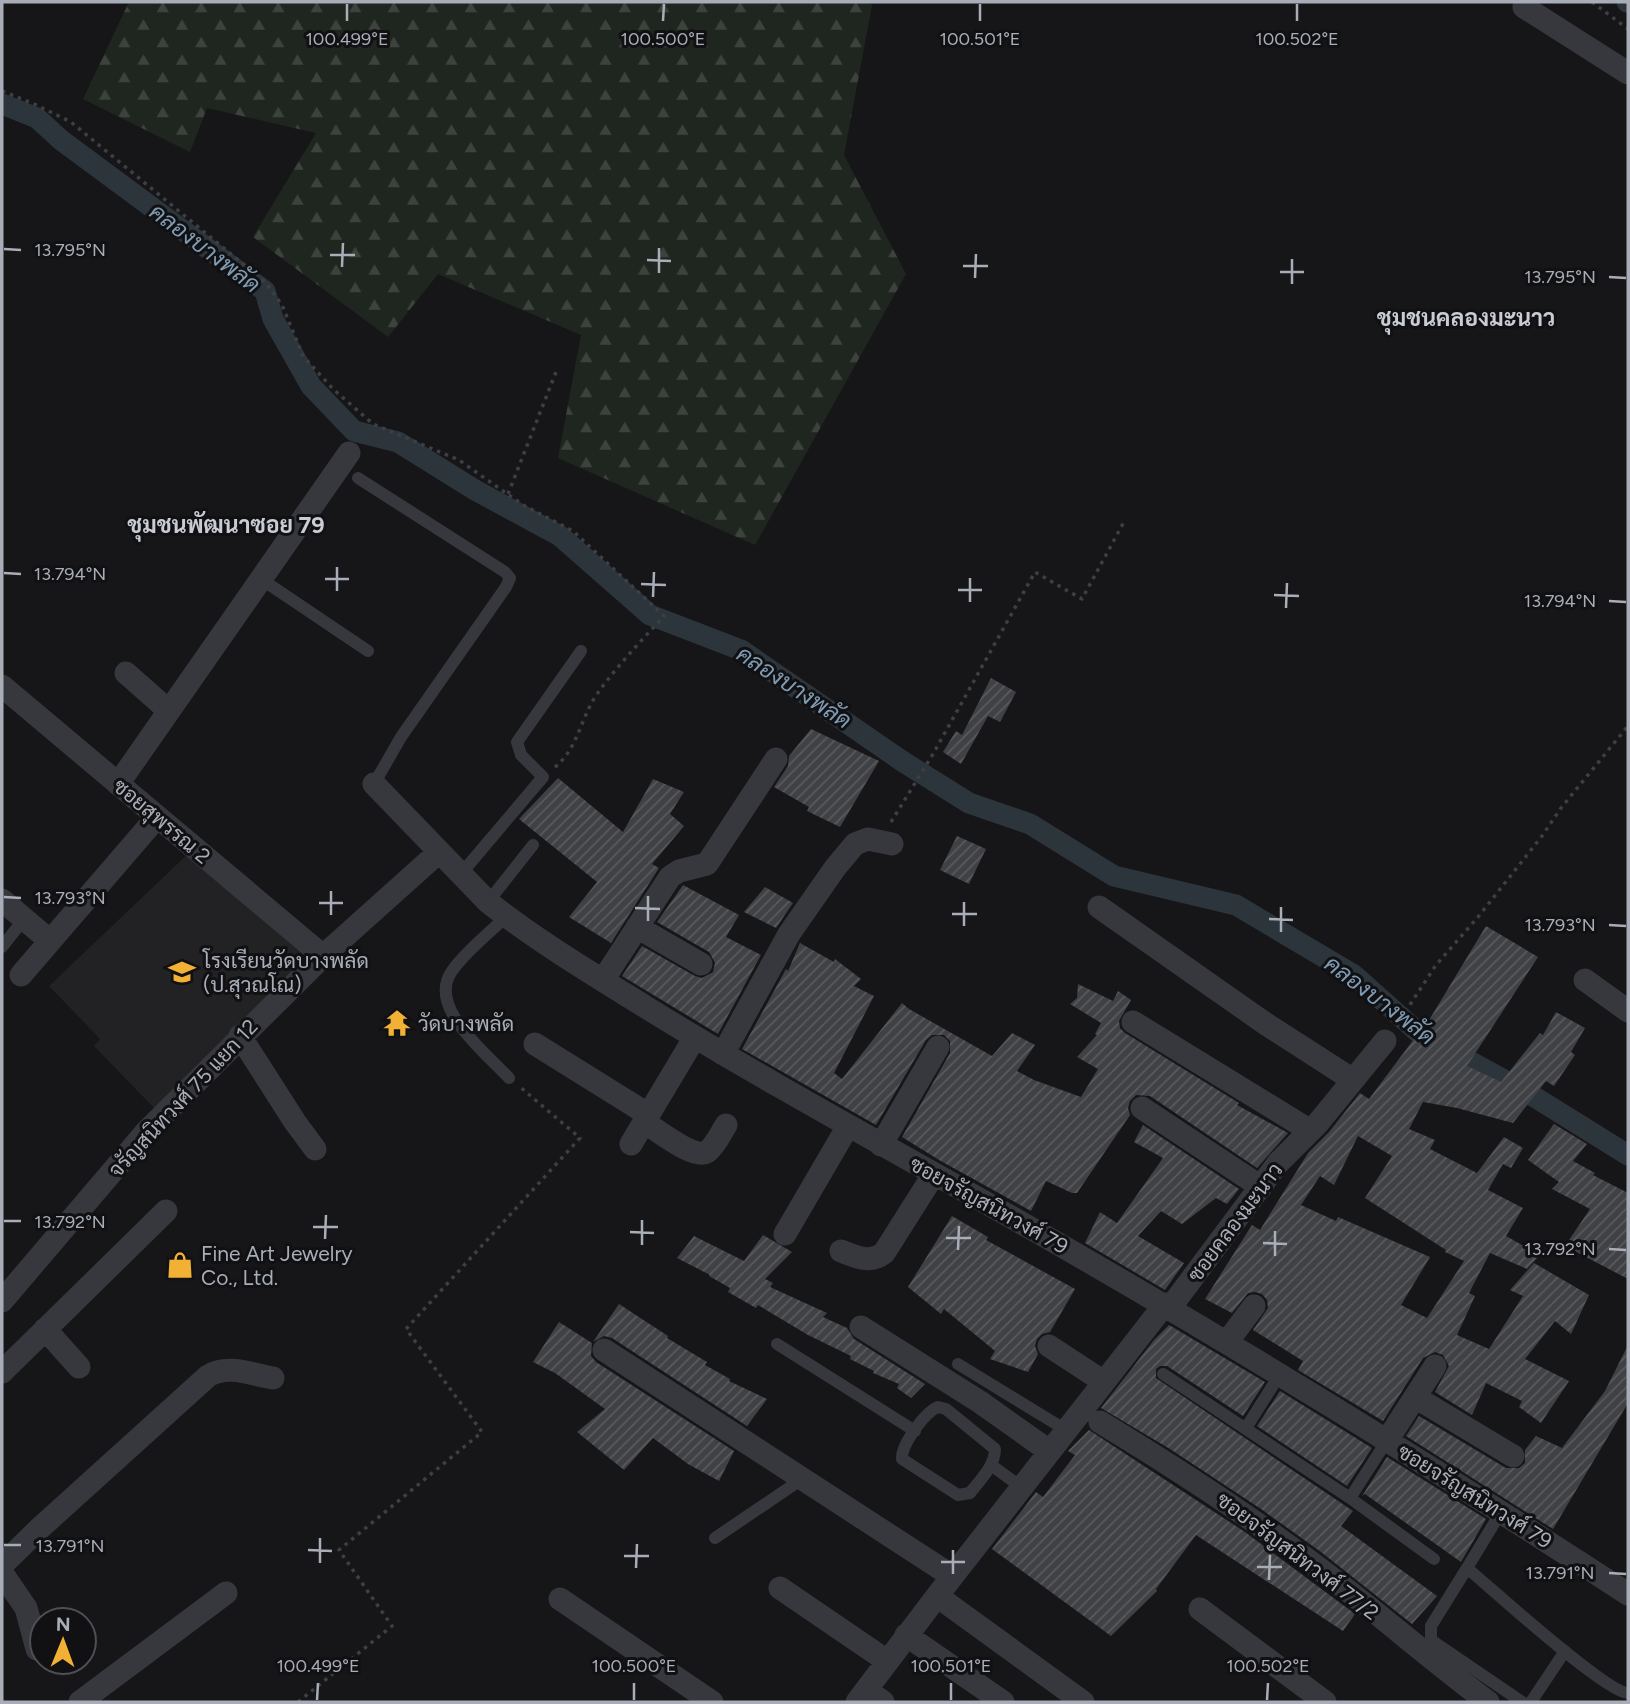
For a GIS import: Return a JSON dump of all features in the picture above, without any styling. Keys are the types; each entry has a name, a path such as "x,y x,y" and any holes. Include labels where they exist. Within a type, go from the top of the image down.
{"street":[{"path":"1524,6 1628,73"},
{"path":"118,784 349,453"},
{"path":"126,673 169,710"},
{"name":"ซอยสุพรรณ 2","path":"2,686 323,956"},
{"path":"603,980 670,877 679,871 707,864 776,759"},
{"name":"ซอยจรัญสนิทวงศ์ 79","path":"374,785 488,902 506,917 603,980 723,1054 1167,1306 1501,1512 1628,1594"},
{"path":"20,975 157,817"},
{"path":"723,1054 789,934 835,868 855,844 868,839 886,842"},
{"name":"จรัญสนิทวงศ์ 75 แยก 12","path":"2,1301 126,1154 240,1036 323,956 439,852"},
{"path":"2,900 49,940"},
{"path":"1099,907 1266,1024 1353,1080"},
{"path":"637,927 701,964"},
{"path":"1585,980 1628,1011"},
{"path":"1133,1022 1306,1134"},
{"name":"ซอยคลองมะนาว","path":"869,1698 887,1661 1049,1451 1279,1163 1318,1123 1390,1033"},
{"path":"240,1036 314,1149"},
{"path":"631,1144 695,1037"},
{"path":"535,1044 646,1118 692,1153 703,1154 709,1150 726,1125"},
{"path":"881,1144 938,1047"},
{"path":"1142,1108 1261,1187"},
{"path":"785,1234 848,1126"},
{"path":"841,1251 865,1260 877,1258 884,1253 934,1174"},
{"path":"2,1372 166,1211"},
{"path":"1227,1342 1254,1306"},
{"path":"861,1327 979,1402 1049,1451"},
{"path":"45,1329 79,1367"},
{"path":"1049,1346 1104,1382"},
{"path":"604,1350 952,1576"},
{"path":"1386,1442 1435,1366"},
{"path":"2,1566 40,1528 208,1376 219,1369 273,1378"},
{"path":"1415,1397 1513,1456"},
{"name":"ซอยจรัญสนิทวงศ์ 77/2","path":"1100,1422 1203,1485 1269,1532 1488,1702"},
{"path":"2,1573 26,1608 28,1615"},
{"path":"780,1588 887,1661"},
{"path":"80,1702 226,1593"},
{"path":"937,1596 1083,1702"},
{"path":"560,1599 712,1702"},
{"path":"1200,1609 1325,1702"},
{"path":"906,1635 1003,1702"}],"lane":[{"path":"358,478 505,572 510,578 401,737 374,785"},
{"path":"261,579 368,650"},
{"path":"460,875 543,777 521,755 517,742 581,651"},
{"path":"488,902 533,845"},
{"path":"506,917 451,972 446,986 446,1003 457,1023 509,1078"},
{"path":"2,947 24,919"},
{"path":"777,1343 915,1431"},
{"path":"958,1364 1066,1430"},
{"path":"1163,1374 1350,1498 1434,1559"},
{"path":"1246,1428 1280,1374"},
{"path":"938,1407 946,1409 995,1449 991,1465 970,1493 958,1495 902,1459 904,1446 931,1410 938,1407"},
{"path":"1350,1498 1386,1442"},
{"path":"991,1465 1021,1487"},
{"path":"715,1538 802,1479"},
{"path":"1501,1512 1431,1626 1431,1640 1521,1702"},
{"path":"1467,1569 1613,1688 1628,1693"},
{"path":"1531,1702 1565,1651"}],"path":[{"path":"1592,2 1628,29"},
{"path":"2,91 71,122 266,283 282,305 303,356 333,389 373,424 459,460 508,494 573,531 664,616 596,696 580,728 576,744 559,764 543,777"},
{"path":"508,494 556,372"},
{"path":"886,842 911,785 933,754 1035,572 1082,598 1125,520"},
{"path":"1390,1033 1425,982 1628,726"},
{"path":"298,1702 392,1626 339,1550 482,1432 406,1329 580,1138 509,1078"}],"shaded area":[{"name":"โรงเรียนวัดบางพลัด (ป.สุวณโณ)","path":"191,851 315,957 155,1109 94,1046 100,1039 49,986"}],"green space":[{"path":"129,2 868,2 872,5 844,155 906,274 755,545 558,458 581,335 438,274 388,337 253,237 316,133 207,108 190,152 83,99"}],"building":[{"path":"991,678 1016,692 1000,722 988,716 961,764 943,752 956,731 962,735"},
{"path":"811,729 879,761 840,827 807,811 809,807 774,787 788,766 789,756"},
{"path":"558,778 623,832 653,779 684,792 670,814 684,826 652,864 659,868 611,943 569,917 597,882 519,819"},
{"path":"957,836 986,849 969,884 940,870"},
{"path":"683,885 739,915 726,937 761,955 718,1034 622,976 642,946 695,976 702,978 713,972 715,963 709,952 657,922"},
{"path":"765,887 793,903 776,928 744,912"},
{"path":"1486,926 1538,957 1467,1066 1501,1082 1540,1033 1543,1035 1556,1012 1585,1028 1571,1052 1575,1055 1554,1086 1546,1081 1513,1123 1423,1102 1409,1129 1435,1140 1430,1149 1477,1173 1504,1137 1523,1148 1511,1168 1503,1164 1488,1190 1523,1208 1506,1236 1540,1255 1527,1269 1490,1253 1469,1293 1475,1296 1457,1335 1489,1349 1523,1296 1510,1290 1534,1263 1589,1295 1571,1334 1555,1321 1525,1359 1569,1381 1541,1423 1519,1407 1522,1401 1486,1383 1472,1415 1435,1392 1449,1366 1443,1355 1435,1352 1423,1358 1383,1421 1298,1370 1303,1361 1253,1330 1268,1308 1267,1300 1262,1294 1248,1293 1232,1313 1205,1299 1252,1225 1260,1230 1308,1153 1329,1132 1360,1093 1369,1099 1414,1039 1417,1040","holes":["1358,1136 1392,1156 1365,1198 1446,1250 1445,1252 1464,1261 1427,1318 1401,1305 1430,1257 1338,1217 1336,1221 1301,1205 1320,1176 1334,1185"]},
{"path":"800,943 834,962 835,959 861,979 854,986 874,996 834,1073 842,1079 902,1003 992,1056 1012,1033 1035,1045 1017,1071 1081,1097 1098,1069 1077,1057 1097,1035 1095,1034 1101,1023 1070,1004 1077,998 1078,984 1113,1001 1118,991 1131,1000 1119,1021 1120,1028 1125,1033 1239,1103 1237,1105 1288,1133 1257,1168 1150,1096 1136,1095 1130,1101 1130,1115 1077,1193 1046,1181 1031,1211 902,1137 950,1053 950,1041 944,1035 932,1035 926,1040 876,1125 742,1049 786,969 788,971"},
{"path":"1554,1124 1587,1144 1573,1161 1628,1193 1628,1279 1565,1246 1590,1209 1552,1189 1559,1182 1528,1160"},
{"path":"1143,1125 1239,1189 1227,1204 1216,1198 1182,1224 1161,1211 1138,1236 1184,1263 1165,1290 1085,1243 1100,1212 1117,1223 1163,1158 1134,1142"},
{"path":"952,1216 988,1237 986,1240 1075,1289 1050,1332 1037,1339 1035,1346 1038,1354 1028,1372 990,1359 995,1351 944,1309 941,1314 908,1287"},
{"path":"763,1235 792,1252 765,1279 773,1283 770,1287 827,1313 823,1317 847,1328 854,1339 925,1384 911,1398 897,1388 899,1384 873,1373 874,1371 850,1359 851,1356 808,1335 758,1305 756,1308 728,1292 730,1288 710,1275 677,1258 694,1236 744,1261"},
{"path":"619,1304 707,1362 705,1365 730,1379 729,1381 767,1399 747,1426 612,1338 604,1336 593,1342"},
{"path":"559,1322 592,1343 591,1356 596,1362 734,1451 719,1481 688,1464 653,1438 624,1470 577,1432 605,1409 555,1373 533,1362"},
{"path":"1169,1325 1265,1382 1243,1416 1167,1366 1156,1369 1156,1378 1353,1511 1341,1526 1437,1596 1412,1624 1321,1552 1261,1509 1170,1449 1101,1408"},
{"path":"1628,1345 1628,1403 1553,1529 1406,1436 1419,1416 1506,1468 1519,1468 1525,1463 1525,1450 1536,1436 1562,1448 1605,1391"},
{"path":"1280,1391 1372,1448 1347,1486 1257,1426"},
{"path":"1089,1430 1245,1532 1355,1614 1343,1631 1196,1535 1157,1591 1111,1636 992,1549 1036,1492 1043,1497 1075,1455 1068,1451"},
{"path":"1387,1457 1486,1519 1461,1562 1365,1494 1362,1496"}],"waterway":[{"name":"คลองบางพลัด","path":"2,104 37,118 61,140 265,291 273,319 311,386 354,431 398,442 475,490 560,536 650,615 741,650 902,761 969,803 1030,824 1114,876 1236,905 1354,975 1420,1034 1528,1093 1628,1155"}],"place":[{"name":"โรงเรียนวัดบางพลัด (ป.สุวณโณ)","path":"182,972"},
{"name":"วัดบางพลัด","path":"397,1023"},
{"name":"Fine Art Jewelry Co., Ltd.","path":"180,1265"}],"district":[{"name":"ชุมชนคลองมะนาว","path":"1466,318"},
{"name":"ชุมชนพัฒนาซอย 79","path":"226,525"}]}
